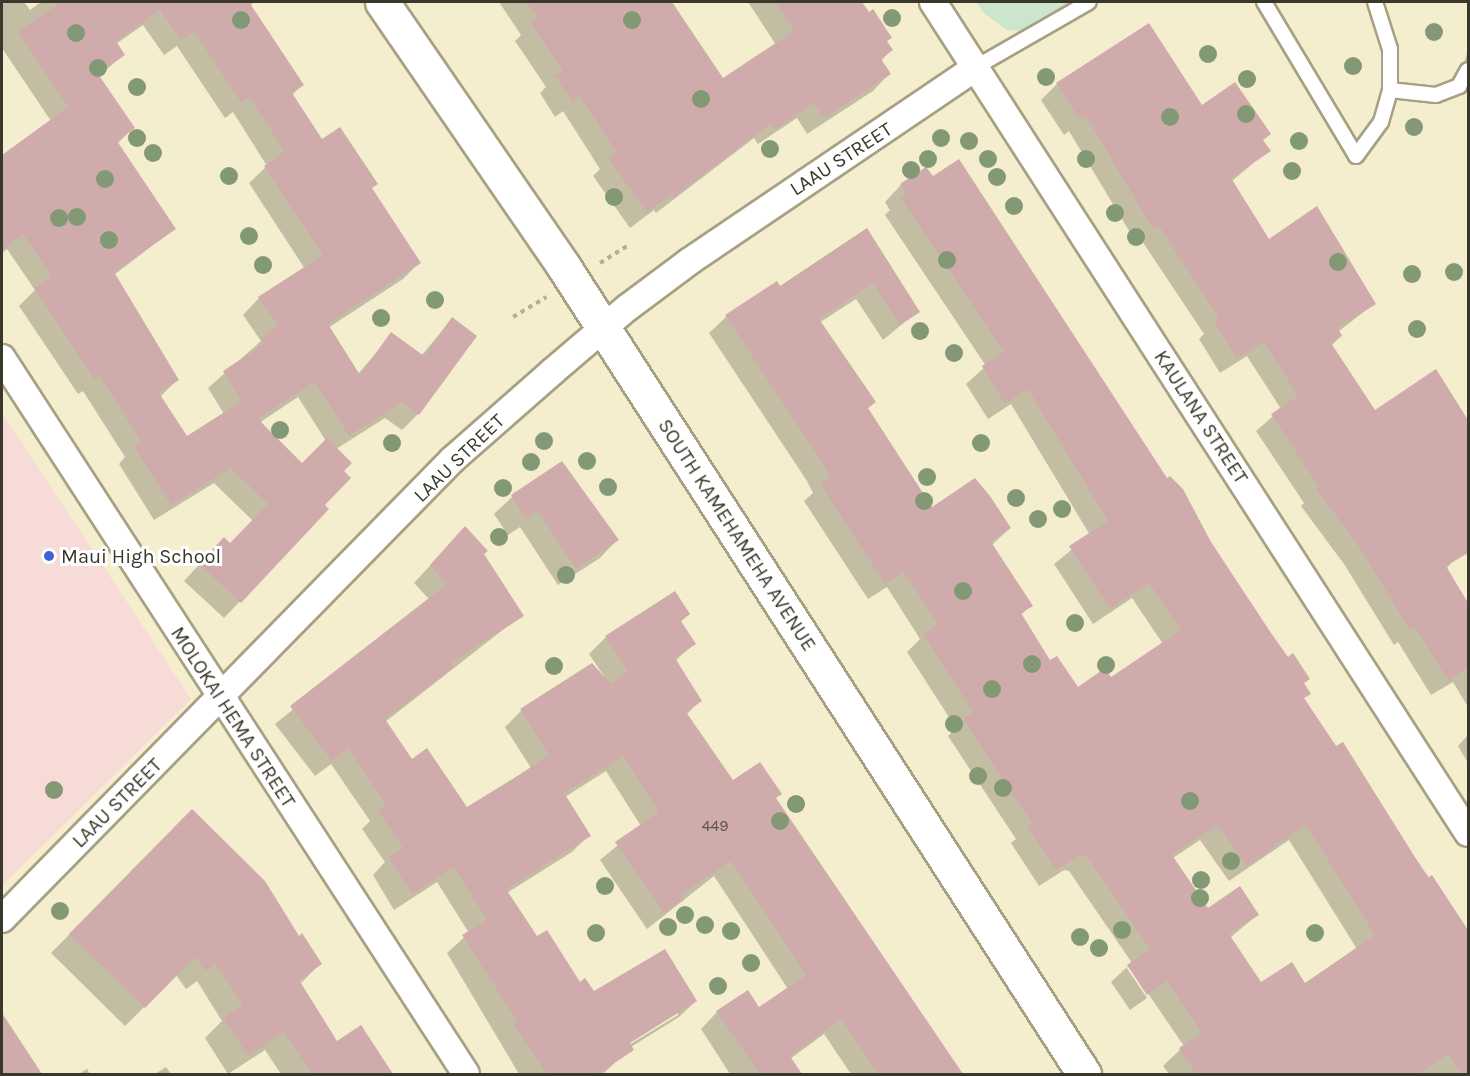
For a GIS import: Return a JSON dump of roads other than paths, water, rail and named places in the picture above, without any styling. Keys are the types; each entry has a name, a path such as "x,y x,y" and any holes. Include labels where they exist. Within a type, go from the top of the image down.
{"street":[{"name":"SOUTH KAMEHAMEHA AVENUE","path":"381,2 603,328 1084,1074"},
{"name":"KAULANA STREET","path":"933,2 1468,833"},
{"name":"LAAU STREET","path":"2,919 452,460 603,328 690,261 976,67"},
{"name":"MOLOKAI HEMA STREET","path":"2,358 466,1074"}],"lane":[{"path":"976,67 1089,2"},
{"path":"1264,2 1356,156 1381,122 1390,90 1390,49 1375,2"},
{"path":"1390,90 1436,95 1459,86 1468,70"}],"place":[{"name":"Maui High School","path":"49,556"}]}
